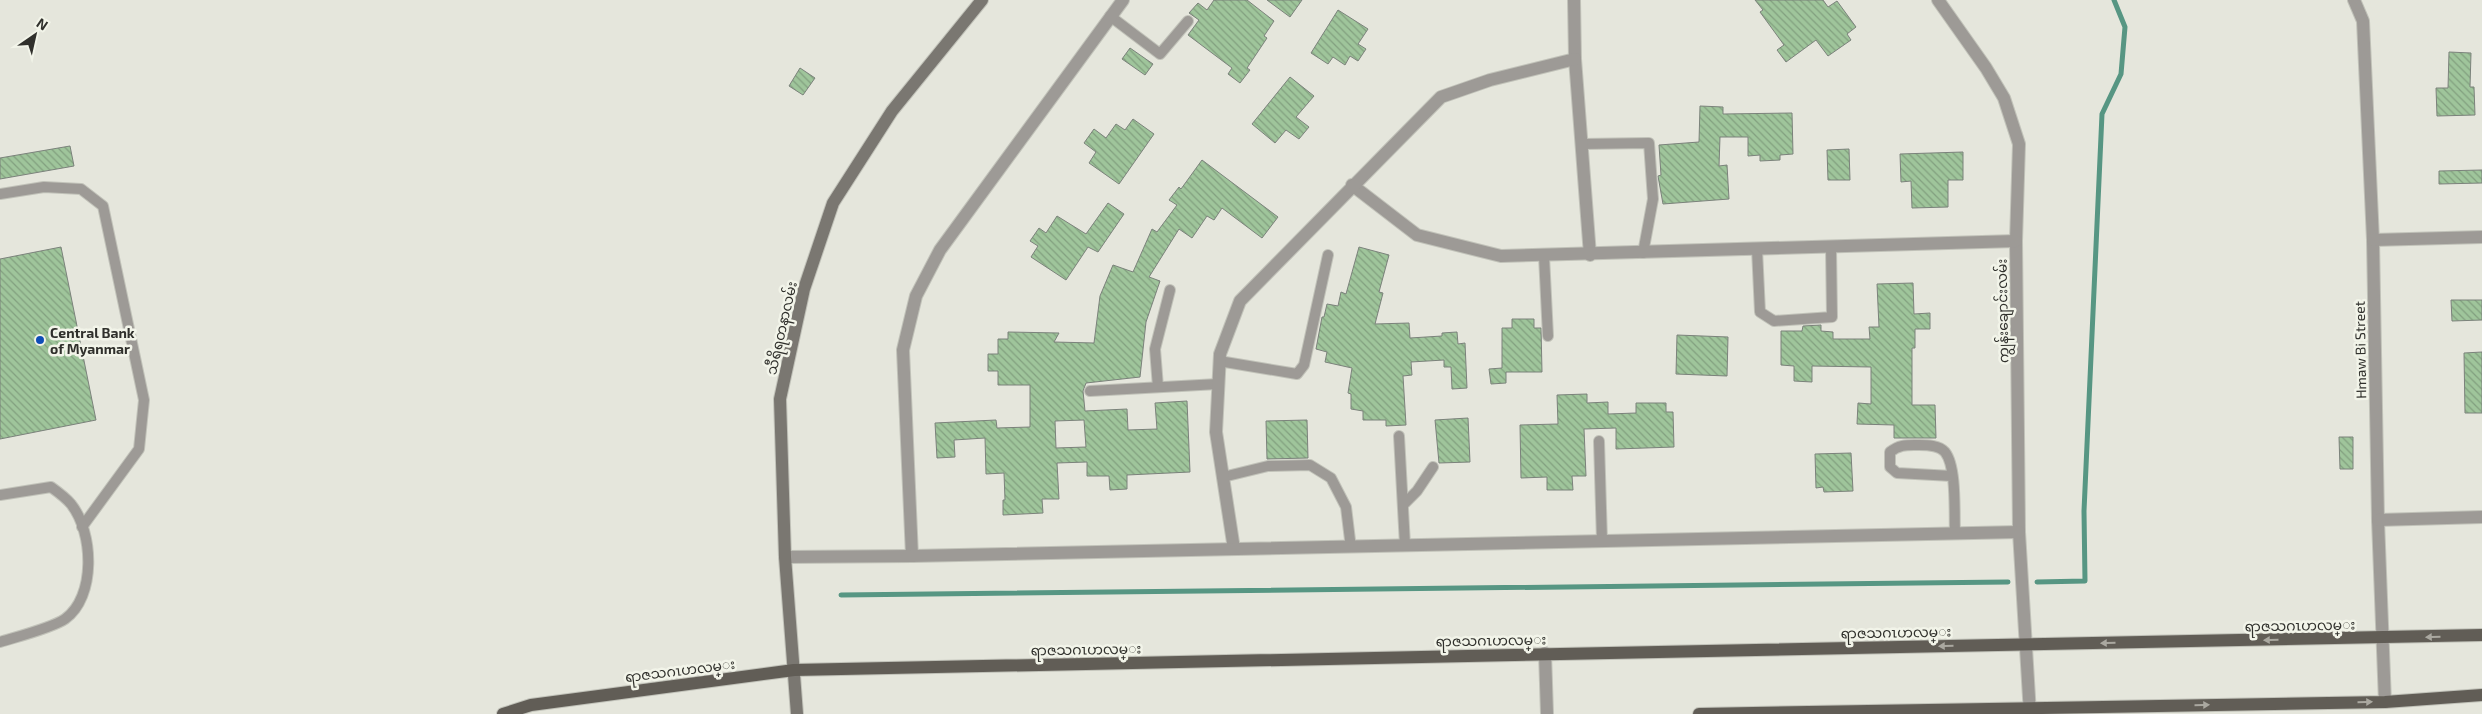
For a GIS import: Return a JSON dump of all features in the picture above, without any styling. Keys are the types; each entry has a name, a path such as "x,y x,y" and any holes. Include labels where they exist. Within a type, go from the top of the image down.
{"main road":[{"name":"သီရိရတနာလမ်း","path":"797,714 785,557 780,399 804,289 833,203 892,111 982,0"},
{"name":"ရာဇသဂၤဟလမ္း","path":"503,714 531,705 794,670 1546,653 2382,639 2482,635"},
{"path":"1699,714 2030,711 2385,702 2482,695"}],"street":[{"path":"912,556 903,350 916,296 940,250 1122,0"},
{"path":"1574,0 1575,58 1590,255"},
{"name":"ကျွန်းချောင်းလမ်း","path":"1938,0 1986,68 2004,98 2019,144 2016,241 2020,532 2030,711"},
{"name":"Hmaw Bi Street","path":"2354,0 2363,21 2373,240 2378,520 2385,702"},
{"path":"1234,549 1216,432 1220,354 1240,301 1352,185 1441,97 1490,80 1575,58"},
{"path":"1352,185 1417,235 1501,256 1590,255 2016,241"},
{"path":"2373,240 2482,237"},
{"path":"2378,520 2482,518"},
{"path":"785,557 912,556 2020,532"},
{"path":"1546,653 1547,714"}],"lane":[{"path":"1110,16 1160,54 1188,21"},
{"path":"1582,144 1649,143 1653,199 1643,253"},
{"path":"0,194 44,187 81,189 103,206 144,400 139,449 82,527"},
{"path":"1757,250 1760,312 1774,321 1832,317 1831,247"},
{"path":"1219,361 1297,374 1304,365 1328,254"},
{"path":"1544,256 1548,336"},
{"path":"1158,387 1155,349 1170,290"},
{"path":"1090,391 1218,384"},
{"path":"1399,436 1405,545"},
{"path":"1599,441 1602,541"},
{"path":"1952,476 1897,473 1890,466 1890,452 1898,445 1930,445 1944,451 1952,466 1955,533"},
{"path":"1223,477 1268,466 1310,465 1331,478 1346,507 1350,540"},
{"path":"1403,505 1417,491 1433,467"},
{"path":"0,495 51,486 72,505 88,540 86,589 78,608 63,621 0,642"}],"building":[{"path":"1214,0 1247,0 1274,21 1264,36 1267,38 1247,68 1250,70 1240,83 1228,74 1232,68 1188,35 1199,20 1189,13 1198,3 1207,10"},
{"path":"1267,0 1302,0 1290,17"},
{"path":"1755,0 1823,0 1828,7 1837,1 1856,27 1847,34 1851,40 1828,56 1816,40 1786,62 1777,50 1784,45 1760,12 1763,10"},
{"path":"1338,10 1368,29 1358,44 1366,49 1358,61 1350,56 1345,65 1333,57 1328,64 1311,53"},
{"path":"1130,48 1153,64 1145,75 1122,59"},
{"path":"2449,52 2471,53 2470,87 2474,87 2475,115 2437,116 2436,88 2448,88"},
{"path":"800,68 815,78 803,95 789,86"},
{"path":"1290,77 1314,96 1296,117 1309,127 1299,139 1286,130 1275,143 1252,124"},
{"path":"1700,106 1723,107 1723,114 1792,113 1793,154 1780,155 1780,160 1760,161 1760,155 1748,156 1748,137 1720,137 1719,166 1727,165 1729,199 1663,204 1658,176 1661,175 1659,145 1699,142"},
{"path":"1133,119 1154,134 1119,184 1089,163 1096,152 1084,143 1094,129 1106,138 1116,124 1125,130"},
{"path":"70,146 74,166 0,179 0,158"},
{"path":"1849,149 1850,180 1828,180 1827,150"},
{"path":"1963,152 1963,180 1948,180 1948,207 1912,208 1911,181 1901,182 1900,154"},
{"path":"1202,160 1278,217 1262,238 1222,208 1214,220 1207,216 1192,238 1179,229 1149,277 1160,281 1146,322 1140,377 1086,383 1083,391 1085,411 1127,409 1128,430 1157,429 1155,403 1187,401 1190,472 1127,475 1127,489 1110,490 1109,476 1087,476 1087,462 1057,463 1059,499 1042,499 1043,513 1003,515 1003,500 1005,500 1004,473 986,474 985,438 954,440 955,457 937,458 935,423 996,420 997,428 1030,427 1030,385 998,385 998,371 988,371 988,354 998,354 998,339 1008,339 1008,332 1059,333 1054,342 1094,343 1100,296 1113,265 1133,272 1152,229 1157,232 1177,205 1169,200 1179,187 1181,189","holes":["1084,420 1086,447 1056,448 1055,421"]},
{"path":"2482,170 2482,183 2439,184 2439,171"},
{"path":"1108,203 1124,214 1098,252 1088,247 1066,280 1031,257 1038,246 1030,241 1039,228 1046,233 1057,216 1086,234"},
{"name":"Central Bank of Myanmar","path":"61,247 96,420 0,439 0,259"},
{"path":"1359,247 1389,255 1379,292 1383,293 1375,324 1409,323 1410,338 1442,336 1442,333 1457,332 1458,344 1465,343 1467,388 1452,389 1451,367 1444,367 1444,360 1411,362 1412,375 1403,376 1406,425 1386,426 1386,420 1363,420 1363,411 1351,409 1351,394 1348,393 1352,368 1325,362 1327,352 1316,349 1322,317 1324,317 1327,304 1338,306 1341,292 1346,294"},
{"path":"1913,283 1914,314 1930,313 1930,329 1915,329 1915,348 1912,348 1912,405 1935,405 1936,438 1894,438 1894,425 1857,424 1858,403 1871,404 1871,367 1812,366 1812,382 1794,381 1794,366 1781,365 1781,331 1802,331 1803,326 1821,325 1821,331 1833,332 1833,339 1870,339 1869,327 1879,327 1877,284"},
{"path":"2451,300 2482,300 2482,320 2452,321"},
{"path":"1512,319 1534,319 1534,328 1541,328 1542,372 1506,372 1506,383 1491,384 1489,369 1502,368 1502,328 1512,328"},
{"path":"1677,335 1728,337 1727,376 1676,374"},
{"path":"2482,352 2482,413 2465,413 2464,353"},
{"path":"1587,394 1587,403 1608,402 1608,414 1636,413 1636,403 1666,403 1666,412 1673,412 1674,447 1616,449 1616,428 1584,429 1586,476 1572,476 1573,490 1547,490 1547,477 1521,478 1520,425 1558,424 1557,395"},
{"path":"1468,418 1470,462 1439,463 1435,420"},
{"path":"1307,420 1308,458 1267,459 1266,421"},
{"path":"2339,437 2353,437 2353,469 2340,469"},
{"path":"1851,453 1853,491 1824,492 1823,487 1816,488 1815,454"}],"waterway":[{"path":"2037,582 2085,581 2084,511 2102,114 2121,74 2125,27 2114,0"},
{"path":"841,595 2008,582"}],"place":[{"name":"Central Bank of Myanmar","path":"40,340"}]}
